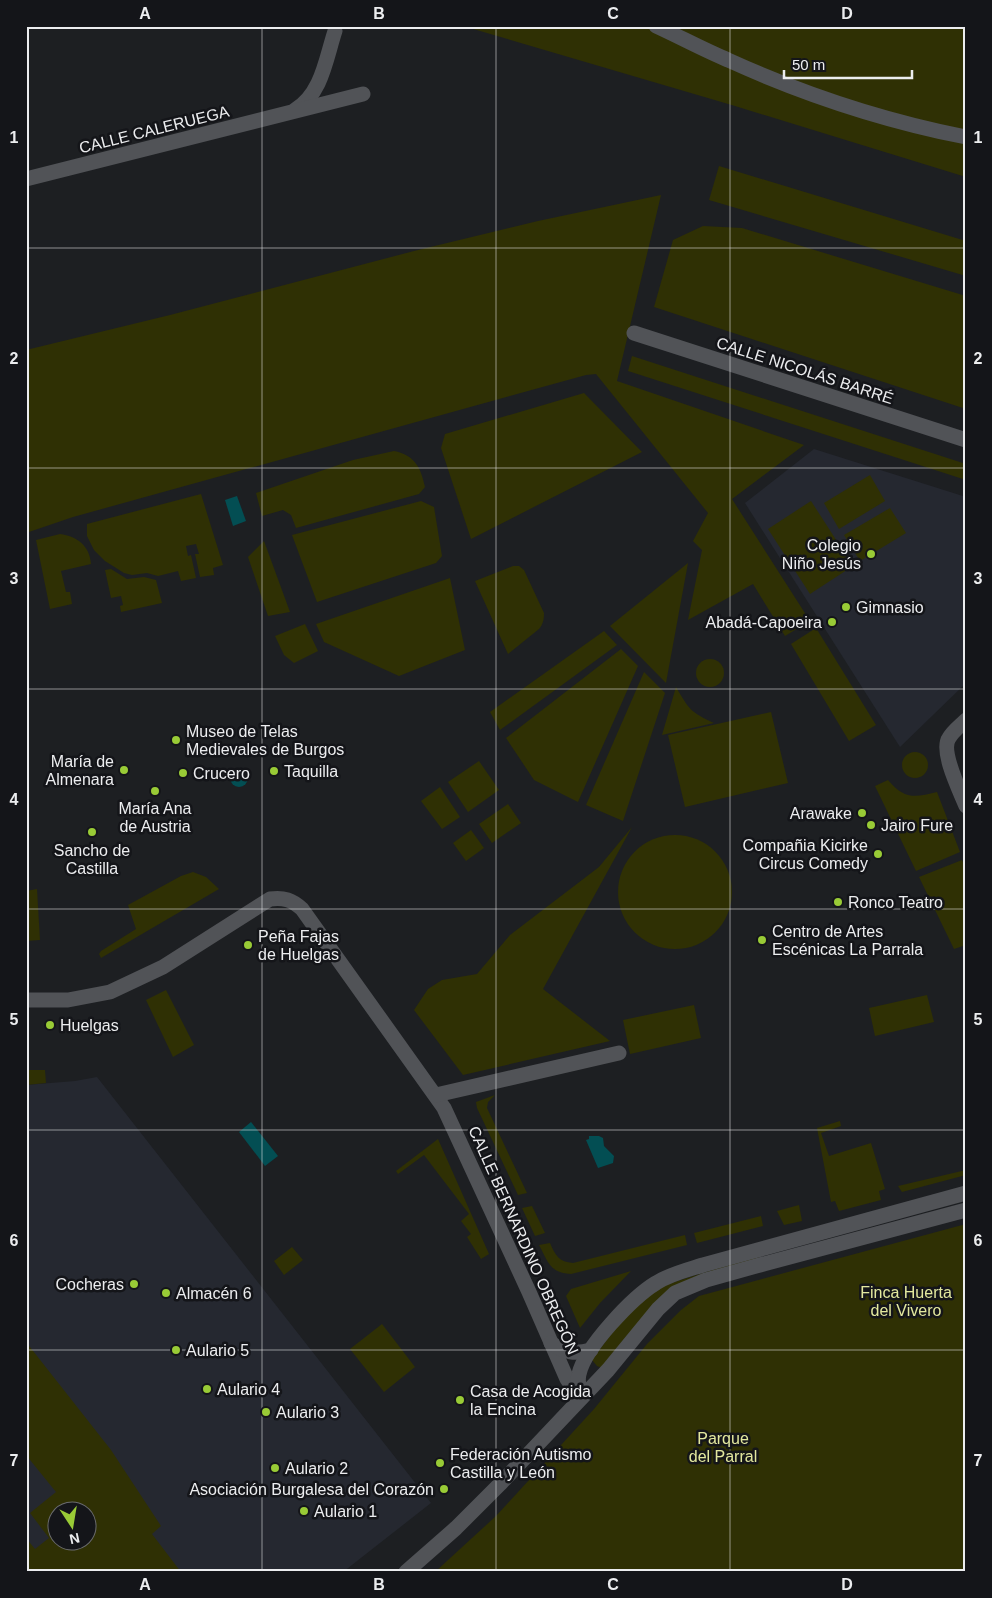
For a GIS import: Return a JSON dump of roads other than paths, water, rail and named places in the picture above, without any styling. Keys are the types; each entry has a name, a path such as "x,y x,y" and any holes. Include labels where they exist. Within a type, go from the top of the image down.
{"street":[{"path":"656,26 728,60 798,88 891,118 966,137"},
{"name":"CALLE CALERUEGA","path":"290,112 307,101 318,84 335,31"},
{"name":"CALLE CALERUEGA","path":"26,179 363,94"},
{"name":"CALLE NICOLÁS BARRÉ","path":"634,332 966,440"},
{"path":"966,720 948,738 946,747 966,806"},
{"name":"CALLE BERNARDINO OBREGÓN","path":"26,1000 68,1000 110,992 163,967 270,899 287,898 302,909 436,1095 451,1120 567,1379 581,1398"},
{"path":"436,1095 619,1053"},
{"path":"581,1398 577,1384 579,1373 591,1350 631,1302 656,1282 667,1276 966,1193"},
{"path":"406,1572 456,1528 500,1484 608,1370 658,1309 675,1293 706,1280 966,1210"},
{"path":"824,1232 836,1241 844,1243"},
{"path":"756,1266 776,1253 821,1241 824,1232"},
{"path":"551,1343 568,1353 591,1350"}],"water":[{"path":"237,496 246,521 233,526 225,500"},
{"path":"239,769 247,774 248,778 243,786 239,787 231,782 230,778 235,770"},
{"path":"251,1122 278,1156 265,1166 239,1132"},
{"path":"589,1136 603,1138 604,1146 614,1156 613,1163 598,1168 586,1140 589,1139"}],"place":[{"name":"Colegio Niño Jesús","path":"871,554"},
{"name":"Gimnasio","path":"846,607"},
{"name":"Abadá-Capoeira","path":"832,622"},
{"name":"Museo de Telas Medievales de Burgos","path":"176,740"},
{"name":"María de Almenara","path":"124,770"},
{"name":"Taquilla","path":"274,771"},
{"name":"Crucero","path":"183,773"},
{"name":"María Ana de Austria","path":"155,791"},
{"name":"Arawake","path":"862,813"},
{"name":"Jairo Fure","path":"871,825"},
{"name":"Sancho de Castilla","path":"92,832"},
{"name":"Compañia Kicirke Circus Comedy","path":"878,854"},
{"name":"Ronco Teatro","path":"838,902"},
{"name":"Centro de Artes Escénicas La Parrala","path":"762,940"},
{"name":"Peña Fajas de Huelgas","path":"248,945"},
{"name":"Huelgas","path":"50,1025"},
{"name":"Cocheras","path":"134,1284"},
{"name":"Almacén 6","path":"166,1293"},
{"name":"Aulario 5","path":"176,1350"},
{"name":"Aulario 4","path":"207,1389"},
{"name":"Casa de Acogida la Encina","path":"460,1400"},
{"name":"Aulario 3","path":"266,1412"},
{"name":"Federación Autismo Castilla y León","path":"440,1463"},
{"name":"Aulario 2","path":"275,1468"},
{"name":"Asociación Burgalesa del Corazón","path":"444,1489"},
{"name":"Aulario 1","path":"304,1511"}],"park label":[{"name":"Finca Huerta del Vivero","path":"906,1301"},
{"name":"Parque del Parral","path":"723,1447"}]}
